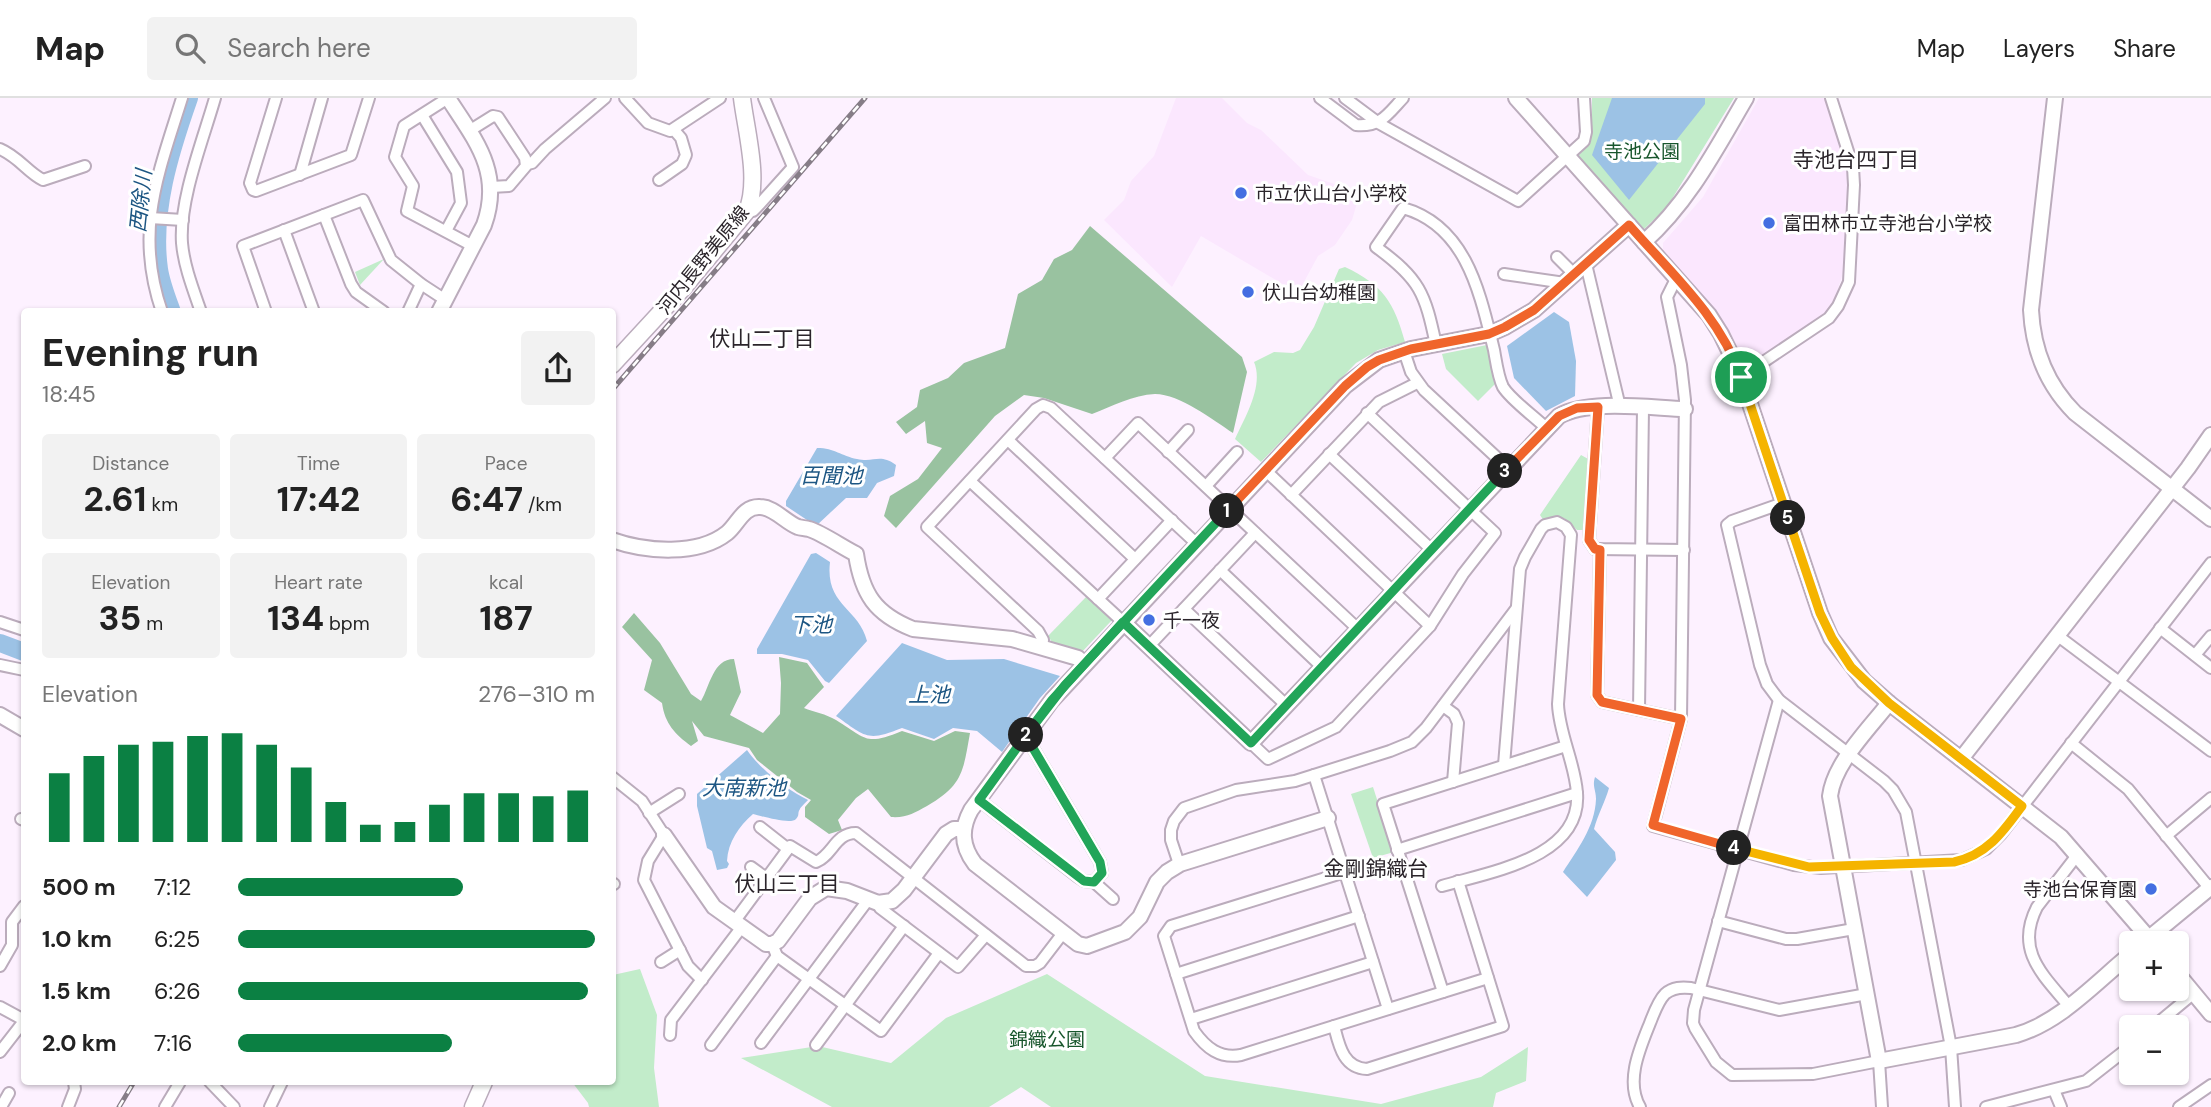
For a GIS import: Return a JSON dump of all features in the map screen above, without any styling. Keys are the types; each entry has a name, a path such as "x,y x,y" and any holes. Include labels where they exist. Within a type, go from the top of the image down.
{"main road":[{"name":"河内長野美原線","path":"616,361 684,287 747,211 753,184 742,98"},
{"path":"473,1107 483,1085"}],"street":[{"path":"161,308 150,266 148,237 155,180 182,98"},
{"path":"200,308 185,263 181,220 215,98"},
{"path":"275,98 250,186 256,191 351,155 369,98"},
{"path":"300,174 322,98"},
{"path":"265,308 243,246 363,200 386,252 442,305 472,246 489,212 491,187 484,156 448,98 404,126 395,157 413,186 407,211 472,246"},
{"path":"491,187 509,186 527,164 532,163 605,98"},
{"path":"625,98 648,123 666,131 674,130 720,98"},
{"path":"747,211 753,211 793,167 764,98"},
{"path":"1320,98 1356,125 1379,123 1403,98"},
{"path":"1345,98 1379,123 1518,201 1584,141 1584,98"},
{"path":"1517,98 1709,315 1721,334 1741,377 1814,597 1832,638 1851,667 1889,703 2062,837 2139,931"},
{"path":"1644,242 1694,186 1746,98"},
{"path":"1741,377 1829,317 1838,306 1849,282 1854,176 1830,98"},
{"path":"2055,98 2031,310 2038,352 2052,384 2066,404 2211,519"},
{"path":"422,115 457,172 461,203 446,232"},
{"path":"469,131 492,116 498,117 527,164"},
{"path":"659,180 682,164 687,155 681,138 674,130"},
{"path":"0,149 43,180 85,166"},
{"path":"1436,345 1420,288 1406,270 1376,247 1403,208 1421,213 1430,219 1458,250 1478,287 1503,386 1546,428"},
{"path":"324,215 351,284 356,292 378,308"},
{"path":"151,218 181,220"},
{"path":"1328,818 1179,864 1157,882 1140,917 1125,932 1083,946 975,864 965,848 966,819 1052,700 1356,375 1379,360 1404,351 1490,333 1505,327 1534,310 1629,225"},
{"path":"284,230 313,308"},
{"path":"1557,257 1570,278"},
{"path":"1586,264 1620,407"},
{"path":"1504,274 1570,278"},
{"path":"1676,279 1667,297 1684,384 1685,409 1681,719 1653,825 1801,866 1954,862 1978,854 1994,842 2211,563"},
{"path":"410,308 421,284"},
{"path":"1404,351 1417,383 1507,468"},
{"path":"1291,495 1367,413 1389,396 1417,383"},
{"path":"1042,648 1043,640 1038,631 927,527 1043,405 1051,408 1197,544"},
{"path":"1251,743 1507,468 1546,428 1567,411 1598,407 1685,409"},
{"path":"1598,407 1589,540 1595,549 1600,550 1684,550"},
{"path":"1639,710 1643,408"},
{"path":"970,481 1268,759 1336,727 1430,626 1463,574 1495,533 1367,413"},
{"path":"1105,458 1138,423 1358,629"},
{"path":"1168,452 1188,430"},
{"path":"1961,759 2172,489 2211,435"},
{"path":"1007,440 1135,559"},
{"path":"1206,486 1237,452"},
{"path":"1329,454 1432,550"},
{"path":"1265,470 1430,626"},
{"path":"1783,503 1732,521 1727,528 1760,665 1767,684 1779,700 1894,790 1901,802 1917,864 1951,1047 1955,1107"},
{"path":"616,541 627,545 671,549 702,546 730,531 750,509 768,508 797,526 812,529 856,554 863,586 872,602 884,615 898,623 922,630 1012,639 1078,658 1084,664"},
{"path":"1098,599 1172,520"},
{"path":"1443,886 1549,850 1569,828 1575,810 1577,793 1558,704 1571,542 1569,530 1563,524 1552,523 1545,526 1520,569 1504,765"},
{"path":"1149,646 1255,533"},
{"path":"1600,550 1597,695 1602,702 1681,719"},
{"path":"1220,570 1322,667"},
{"path":"1179,864 1171,840 1171,830 1184,808 1236,790 1281,784 1314,775 1412,742 1443,706 1517,608"},
{"path":"1184,609 1286,705"},
{"path":"0,622 21,630"},
{"path":"2160,628 2211,668"},
{"path":"1500,631 1508,629 1514,635"},
{"path":"2057,636 2211,751"},
{"path":"2195,655 2211,636"},
{"path":"0,665 21,669"},
{"path":"1779,700 1693,1016 1695,1028 1720,1068 1732,1075 1813,1074 2028,1032 2048,1022 2119,964"},
{"path":"1882,1107 1880,1060 1830,796 1835,777 1889,703"},
{"path":"1443,706 1454,714 1458,723 1453,782"},
{"path":"0,715 21,727"},
{"path":"1024,738 1030,743 1100,862 1102,873 1094,882"},
{"path":"2071,743 2127,789 2210,888 2161,931"},
{"path":"1443,992 1383,804 1566,746"},
{"path":"1314,775 1388,1009"},
{"path":"616,780 638,796 714,907 881,1031 939,953"},
{"path":"1397,850 1577,793"},
{"path":"649,813 679,794"},
{"path":"2166,836 2211,798"},
{"path":"979,800 1084,881 1094,882 1113,899"},
{"path":"760,827 788,849"},
{"path":"711,1045 810,898 820,890 837,888 873,901 895,899 950,831 964,829"},
{"path":"670,1035 671,1020 702,980 766,878 790,846 816,862 822,860 841,837 856,832 1021,963 1030,966 1040,963 1063,933"},
{"path":"664,835 648,861 644,880 688,966 702,980"},
{"path":"2068,1005 2036,964 2028,937 2037,907 2078,854"},
{"path":"751,867 766,878"},
{"path":"1345,872 1171,926 1164,936 1194,1031 1204,1044 1216,1053 1232,1057 1488,978"},
{"path":"1334,1026 1342,1054 1347,1061 1359,1069 1367,1069 1503,1026 1458,881"},
{"path":"873,901 958,967 986,935"},
{"path":"761,1043 809,978 873,901"},
{"path":"0,966 12,945 12,922 21,910"},
{"path":"1176,974 1359,916"},
{"path":"1718,921 1786,939 1854,929"},
{"path":"816,1045 904,926"},
{"path":"661,962 680,950"},
{"path":"1191,1019 1373,962"},
{"path":"2189,987 2211,1014"},
{"path":"1640,1107 1634,1086 1639,1049 1660,1000 1670,990 1699,990 1779,1010 1867,994"},
{"path":"2167,1015 2194,993"},
{"path":"0,1007 21,1019"},
{"path":"0,1052 21,1025"},
{"path":"15,1033 21,1039"},
{"path":"1986,1107 2005,1105 2086,1081 2119,1055"},
{"path":"68,1107 74,1085"},
{"path":"165,1107 178,1085"},
{"path":"213,1085 234,1107"},
{"path":"270,1107 281,1085"},
{"path":"2179,1107 2211,1085"},
{"path":"2054,1090 2061,1107"},
{"path":"1,1107 9,1093"}],"shaded area":[{"name":"市立伏山台小学校","path":"1176,98 1222,98 1247,123 1261,130 1308,175 1349,189 1359,196 1352,220 1335,245 1318,256 1298,293 1201,236 1172,287 1104,220 1124,200 1131,181 1154,156"},
{"path":"1759,98 1825,98 1849,168 1850,197 1844,270 1833,304 1822,319 1751,365 1745,363 1731,333 1710,306 1663,253 1663,243 1703,197"}],"green space":[{"name":"寺池公園","path":"1592,98 1734,98 1667,207 1642,231 1577,157 1591,142"},
{"path":"1090,226 1242,357 1247,372 1233,433 1196,409 1165,395 1139,396 1092,414 1044,398 1024,395 995,416 896,528 884,516 890,496 918,479 942,448 927,443 925,421 906,434 896,422 917,407 920,390 948,378 964,363 1005,348 1018,294 1042,280 1054,259 1072,250"},
{"path":"384,259 360,285 355,272"},
{"path":"1345,267 1369,281 1385,296 1396,316 1405,342 1378,350 1356,363 1261,462 1235,439 1255,391 1257,381 1254,362 1274,352 1293,353 1300,350 1314,327 1339,269"},
{"path":"1487,345 1497,382 1478,401 1446,369 1442,354"},
{"path":"1581,455 1590,460 1586,530 1577,530 1564,518 1544,521 1540,515"},
{"path":"1087,596 1112,620 1081,653 1054,645 1048,636"},
{"path":"634,613 660,643 691,694 701,701 717,668 721,663 734,659 741,692 730,715 763,733 780,714 779,657 807,663 824,687 804,708 832,718 861,736 873,739 902,731 934,741 955,731 970,733 963,768 955,784 927,806 902,817 891,817 868,789 856,798 838,820 842,830 829,834 805,817 805,807 811,800 757,760 749,748 704,736 692,721 698,741 691,746 676,733 668,723 662,703 644,690 652,660 622,627"},
{"path":"1373,787 1394,852 1373,858 1351,794"},
{"path":"640,969 657,1015 654,1068 659,1107 589,1107 574,1085 616,1085 616,974"},
{"name":"錦織公園","path":"1047,974 1205,1076 1381,1104 1481,1077 1528,1047 1526,1081 1496,1093 1493,1107 1051,1107 1021,1087 989,1107 832,1107 741,1058 818,1046 891,1063 946,1018"}],"water":[{"path":"1612,98 1705,98 1705,104 1629,200 1592,155"},
{"path":"1554,312 1569,322 1576,361 1575,396 1546,411 1514,378 1507,346"},
{"name":"百聞池","path":"817,448 829,449 857,459 890,461 896,465 894,476 877,483 867,498 846,498 816,526 786,506 786,501"},
{"name":"下池","path":"816,553 830,562 832,588 857,620 867,641 829,683 808,660 782,654 757,654 757,649 811,554"},
{"name":"上池","path":"902,643 947,660 1004,659 1060,676 1040,698 1002,752 977,731 953,728 934,739 902,728 874,736 861,733 836,716"},
{"name":"大南新池","path":"747,750 775,778 808,800 793,821 753,814 732,841 727,868 717,870 712,851 707,848 697,806 697,794"},
{"path":"1595,777 1609,788 1594,829 1615,852 1616,860 1587,897 1563,872 1584,838 1592,819 1596,799"}],"waterway":[{"name":"西除川","path":"171,308 159,269 158,226 169,161 189,98"},
{"name":"西除川","path":"0,643 21,651"}],"railway":[{"path":"616,385 865,98"},
{"path":"119,1107 132,1085"}],"place":[{"name":"市立伏山台小学校","path":"1241,193"},
{"name":"富田林市立寺池台小学校","path":"1769,223"},
{"name":"伏山台幼稚園","path":"1248,292"},
{"name":"千一夜","path":"1149,620"},
{"name":"寺池台保育園","path":"2151,889"}],"district":[{"name":"寺池台四丁目","path":"1856,160"},
{"name":"伏山二丁目","path":"762,339"},
{"name":"金剛錦織台","path":"1376,869"},
{"name":"伏山三丁目","path":"787,884"}],"route":[{"path":"1741,377 1729,349 1709,315 1629,225 1534,310 1520,319 1489,334 1411,349 1379,360 1356,375 1332,399 1088,660 1065,685 1052,700 1024,738 1030,743 1100,862 1102,873 1099,878 1094,882 1084,881 979,800 1042,713 1052,700 1123,622 1251,743 1553,420 1577,408 1598,407 1589,540 1595,549 1600,550 1597,695 1602,702 1681,719 1653,825 1809,867 1954,862 1971,858 1994,842 2022,806 1878,694 1851,667 1839,650 1825,626 1814,597 1741,377"}]}
